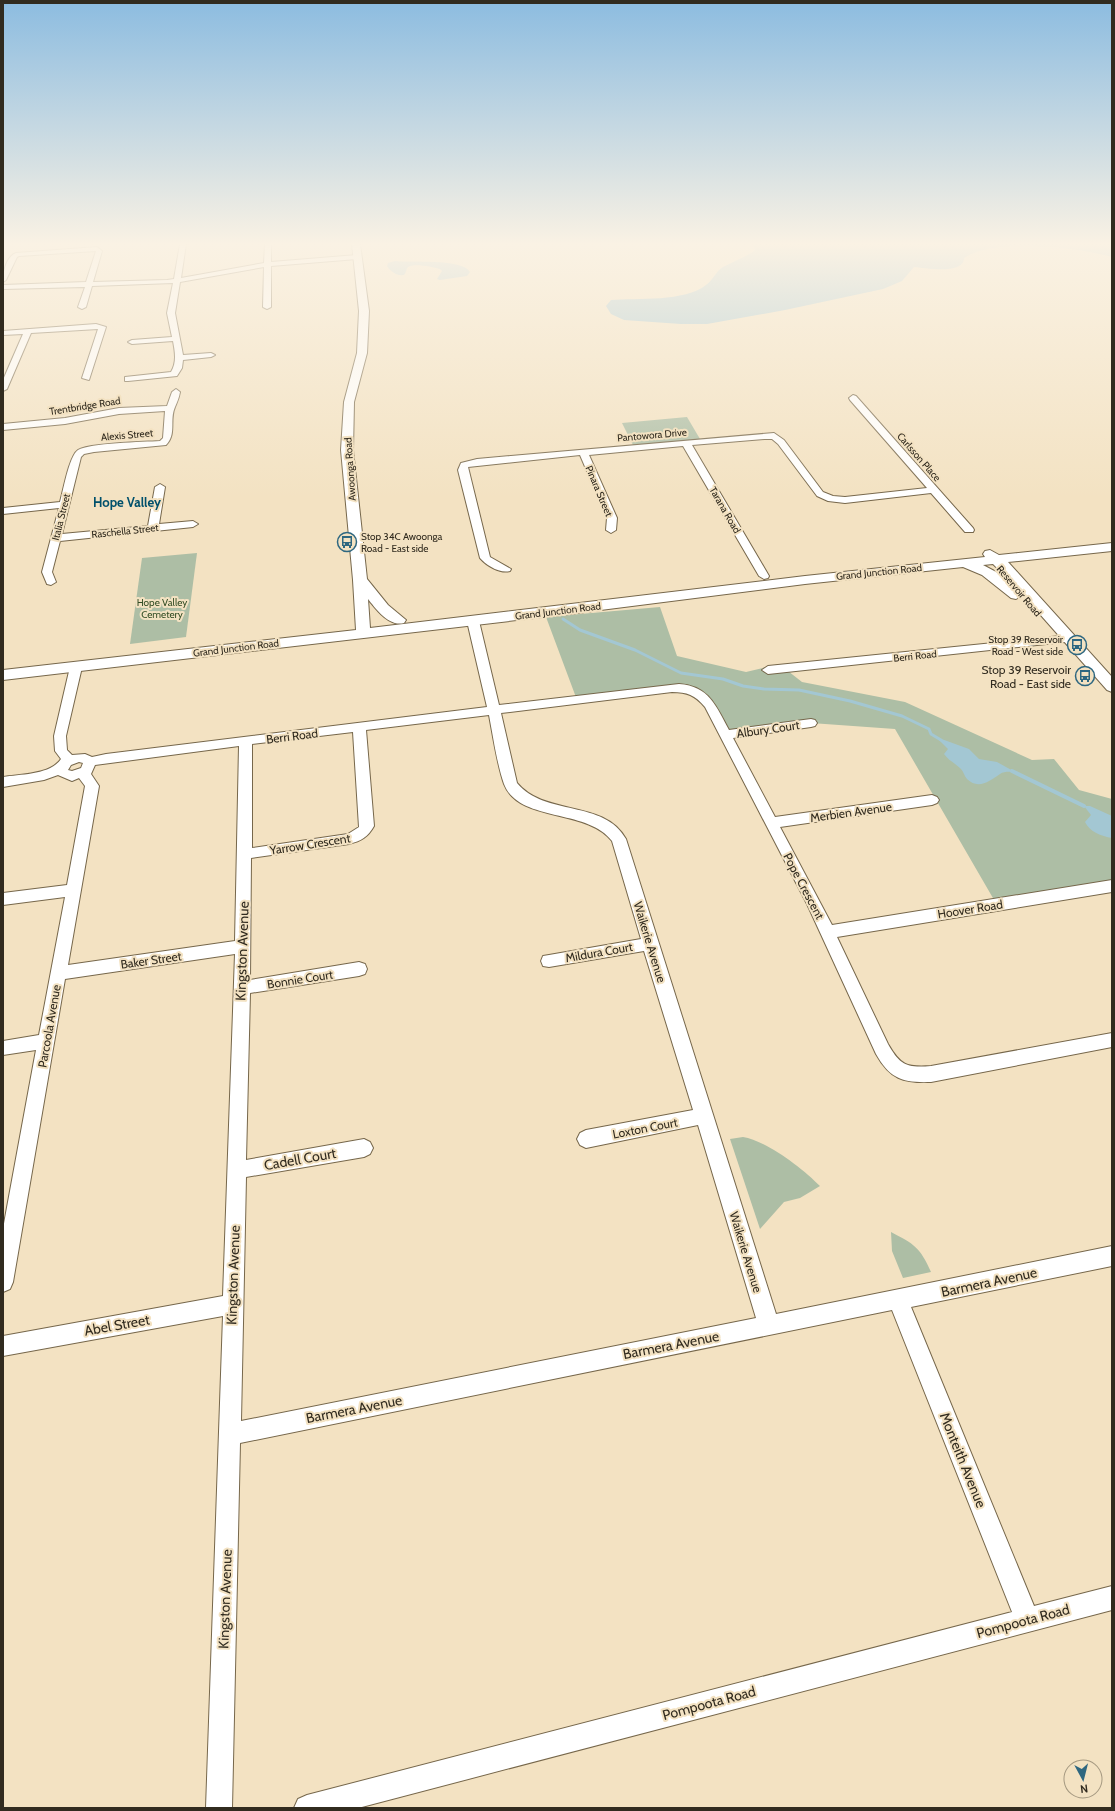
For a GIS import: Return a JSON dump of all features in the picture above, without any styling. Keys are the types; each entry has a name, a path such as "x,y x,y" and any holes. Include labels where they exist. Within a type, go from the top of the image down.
{"main road":[{"name":"Awoonga Road","path":"363,329 362,353 349,402 347,450 360,580 363,629"},
{"name":"Grand Junction Road","path":"363,629 399,620 764,576 991,555 1112,538"},
{"name":"Grand Junction Road","path":"3,675 77,662 363,629 474,621 805,580 962,563 991,555 1062,552 1112,547"},
{"path":"1027,592 1019,572 1020,565 1032,559 1062,552"},
{"name":"Reservoir Road","path":"991,555 1004,566 1027,592 1112,699"},
{"name":"Reservoir Road","path":"991,555 996,566 1045,621 1112,687"},
{"path":"962,563 980,567 993,575 1045,621"},
{"path":"748,587 764,576 778,579 805,580"},
{"path":"360,580 383,608 399,620"},
{"name":"Grand Junction Road","path":"3,666 77,662"}],"street":[{"path":"3,333 55,329"},
{"path":"86,378 102,329"},
{"path":"128,379 174,374 178,370 180,358 172,329"},
{"path":"3,389 28,331"},
{"path":"134,333 131,346 175,339"},
{"path":"180,358 211,355"},
{"path":"170,408 174,402 178,378 174,374"},
{"name":"Carlsson Place","path":"853,398 969,530"},
{"name":"Trentbridge Road","path":"3,426 66,421 120,411 170,408"},
{"name":"Alexis Street","path":"81,452 94,449 164,443 167,439 170,408"},
{"name":"Pantowora Drive","path":"506,569 485,558 462,470 464,465 477,462 583,452 774,436 781,442 820,494 831,499 845,500 934,490"},
{"name":"Tarana Road","path":"686,443 764,576"},
{"name":"Italia Street","path":"51,582 47,572 63,505 77,457 81,452"},
{"name":"Pinara Street","path":"583,452 612,518 611,530"},
{"path":"153,528 160,487"},
{"path":"3,511 63,505"},
{"name":"Raschella Street","path":"56,538 193,524"},
{"name":"Waikerie Avenue","path":"474,621 511,784 516,793 527,801 597,821 609,827 619,839 650,944 769,1325"},
{"name":"Berri Road","path":"768,670 1065,640"},
{"path":"3,782 44,776 65,764 61,751 60,736 77,662"},
{"name":"Pope Crescent","path":"495,710 670,688 691,689 702,696 725,735 828,932 888,1061 898,1071 912,1075 931,1074 1112,1040"},
{"name":"Berri Road","path":"65,764 84,758 86,768 106,758 359,728 495,710"},
{"name":"Albury Court","path":"725,735 811,723"},
{"name":"Yarrow Crescent","path":"244,854 349,839 358,836 365,831 367,826 359,728"},
{"name":"Kingston Avenue","path":"219,1808 243,946 246,741"},
{"name":"Parcoola Avenue","path":"3,1282 7,1239 47,1041 92,786 86,768"},
{"name":"Merbien Avenue","path":"771,823 932,800"},
{"name":"Hoover Road","path":"828,932 1112,886"},
{"path":"3,899 73,890"},
{"name":"Mildura Court","path":"549,961 650,944"},
{"name":"Baker Street","path":"59,973 243,946"},
{"name":"Bonnie Court","path":"241,988 359,969"},
{"path":"3,1048 47,1041"},
{"name":"Loxton Court","path":"586,1139 704,1116"},
{"name":"Cadell Court","path":"237,1170 364,1148"},
{"name":"Barmera Avenue","path":"230,1434 1112,1256"},
{"name":"Monteith Avenue","path":"898,1300 1027,1620"},
{"name":"Abel Street","path":"3,1346 232,1304"},
{"name":"Pompoota Road","path":"307,1808 1112,1598"}],"green space":[{"path":"687,417 700,439 633,445 622,423"},
{"name":"Hope Valley Cemetery","path":"197,553 186,637 130,644 142,558"},
{"path":"660,607 677,656 746,672 779,664 802,682 905,702 1032,760 1054,759 1079,790 1112,799 1112,886 997,905 895,729 811,723 725,735 702,696 691,689 577,700 546,617"},
{"path":"743,1137 763,1144 784,1156 804,1171 820,1186 800,1198 784,1202 760,1229 730,1139"},
{"path":"891,1232 916,1247 931,1272 903,1278 892,1251"}],"water":[{"path":"936,737 969,749 979,759 997,762 1015,772 1002,773 984,783 975,784 966,778 963,771 944,754 948,749"},
{"path":"1084,806 1090,806 1112,816 1112,838 1096,833 1087,825 1085,822 1091,815"}],"waterway":[{"path":"563,619 580,630 635,650 681,673 723,679 743,686 764,689 799,690 850,701 902,716 929,729 931,734 941,740"},
{"path":"1012,771 1084,806"}],"place":[{"name":"Stop 34C Awoonga Road - East side","path":"347,542"},
{"name":"Stop 39 Reservoir Road - West side","path":"1077,645"},
{"name":"Stop 39 Reservoir Road - East side","path":"1085,676"}],"district":[{"name":"Hope Valley","path":"127,502"}]}
